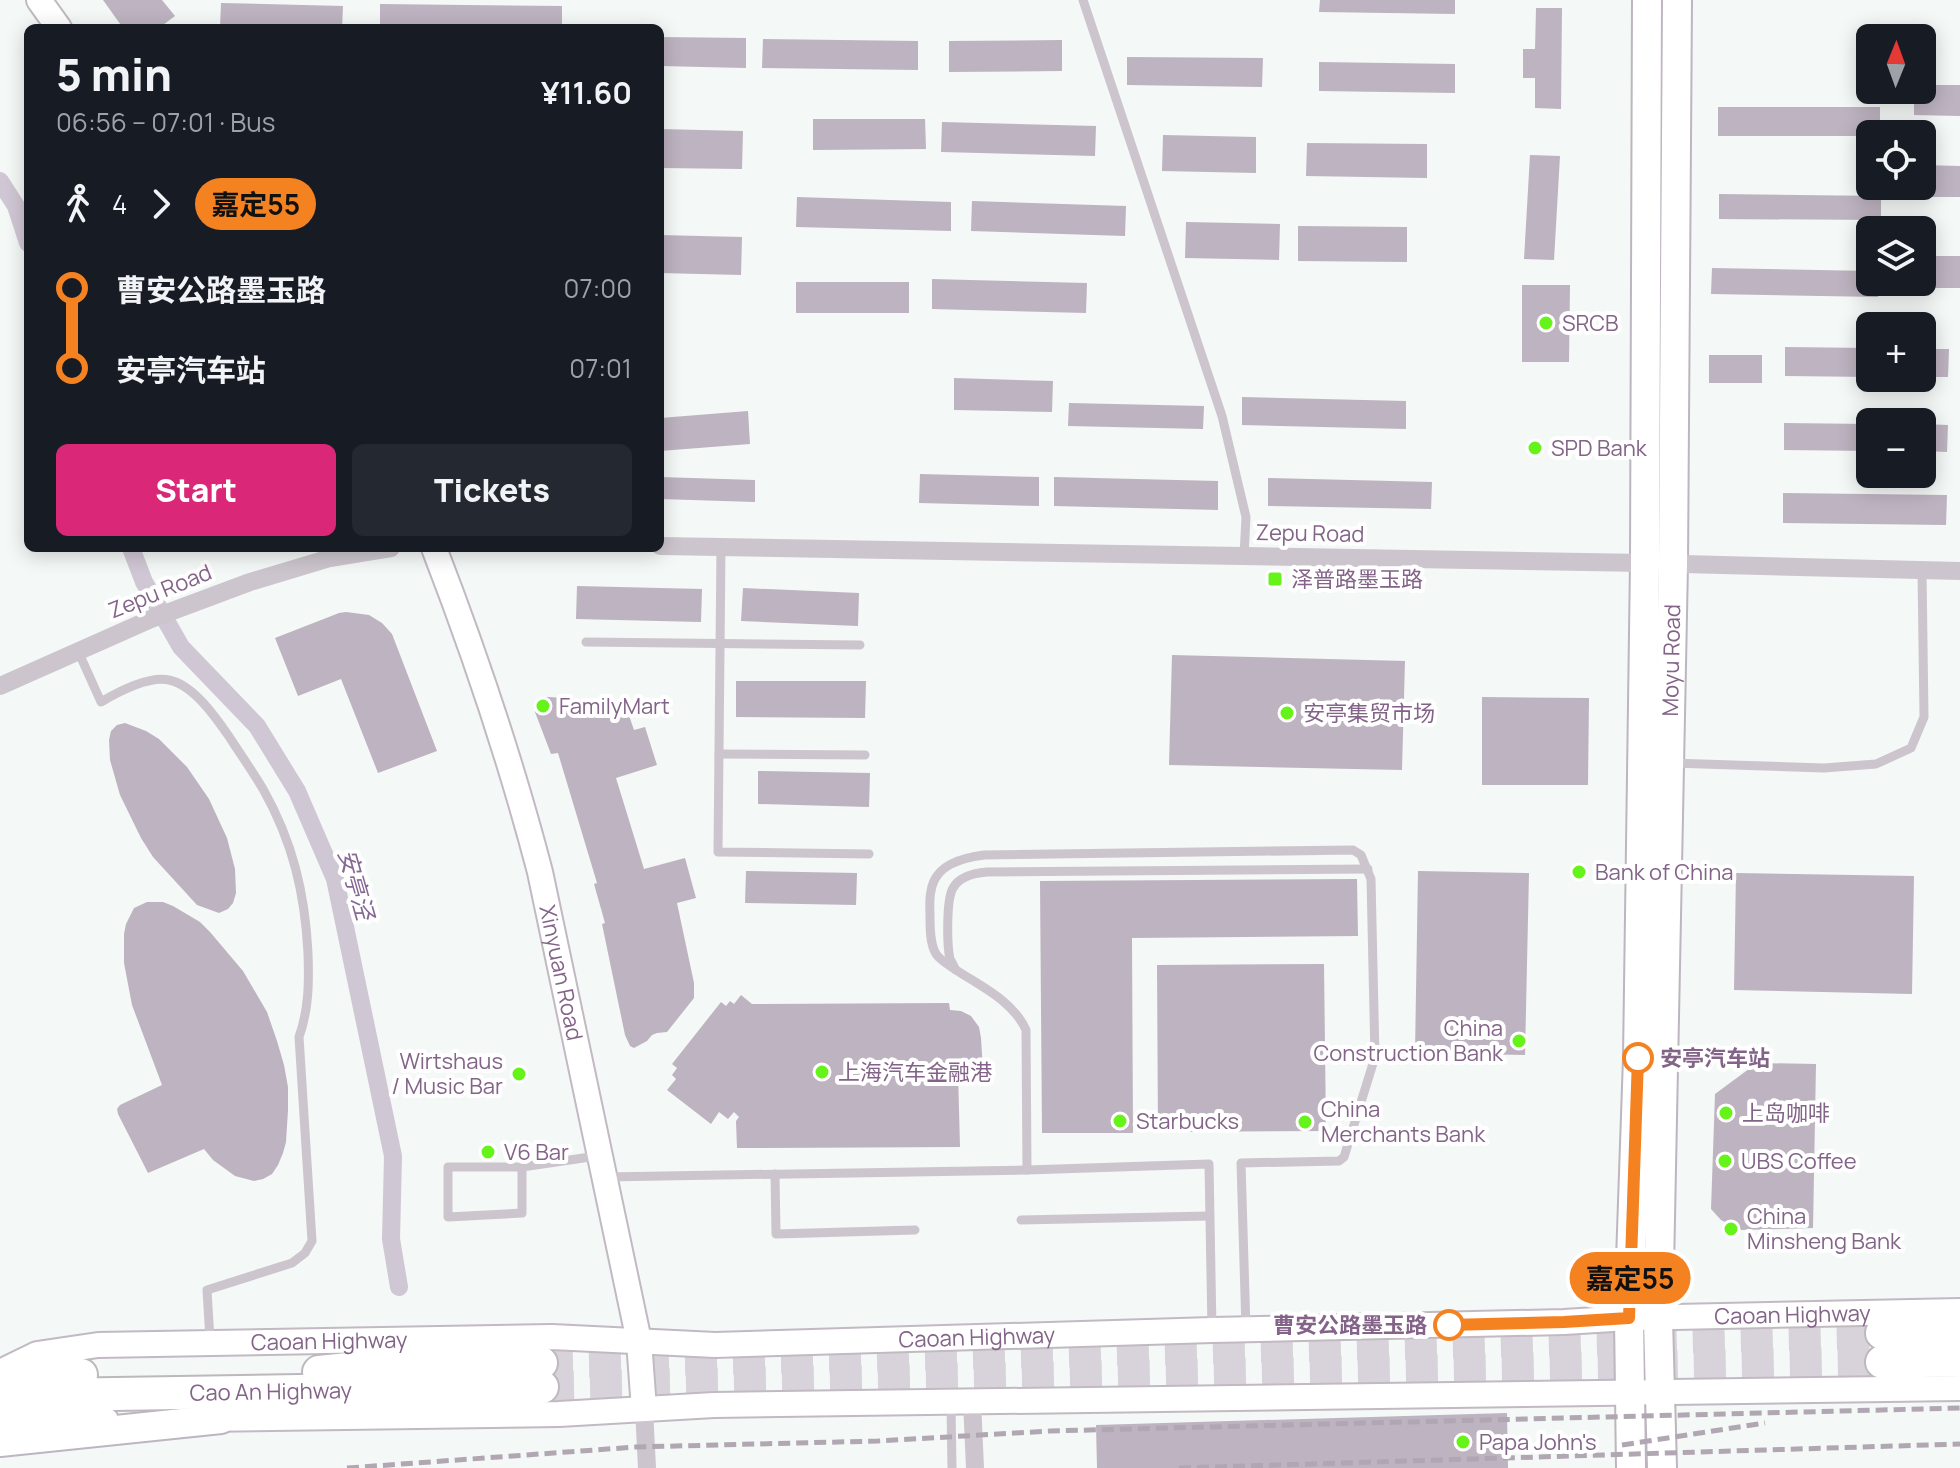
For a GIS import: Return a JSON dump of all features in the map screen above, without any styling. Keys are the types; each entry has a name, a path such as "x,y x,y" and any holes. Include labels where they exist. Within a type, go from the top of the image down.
{"highway":[{"name":"Caoan Highway","path":"1960,1331 1882,1347 1960,1360"},
{"name":"Cao An Highway","path":"0,1374 328,1372 378,1366 542,1375 52,1395 0,1406"}],"main road":[{"path":"39,0 56,24"},
{"name":"Moyu Road","path":"1647,0 1659,563 1668,763 1658,1319 1662,1468"},
{"name":"Moyu Road","path":"1631,1468 1629,1318 1659,563 1677,0"},
{"name":"Xinyuan Road","path":"435,552 478,666 520,797 540,872 639,1341 644,1409"},
{"name":"Caoan Highway","path":"0,1374 37,1354 98,1345 552,1337 715,1345 1960,1311"},
{"path":"0,1421 559,1414 714,1405 1960,1388"},
{"path":"0,1442 221,1419"}],"street":[{"name":"Zepu Road","path":"664,546 1960,571"},
{"name":"Zepu Road","path":"0,686 189,604 330,558 367,552"},
{"path":"962,1401 975,1468"},
{"path":"644,1409 647,1468"}],"lane":[{"path":"1083,0 1222,416 1246,517 1244,556"},
{"path":"721,547 718,852 869,854"},
{"path":"1668,763 1824,768 1876,764 1911,748 1924,717 1922,570"},
{"path":"586,642 860,645"},
{"path":"78,651 101,702 133,686 167,679 196,696 224,730 263,789 282,830 301,885 308,992 306,1016 299,1037 312,1241 305,1253 292,1263 207,1290 210,1343"},
{"path":"719,754 865,755"},
{"path":"1027,1170 1026,1030 1020,1017 1005,1002 936,955 930,928 931,891 937,875 949,864 965,857 984,855 1353,850 1361,855 1371,879 1375,1057 1344,1157 1339,1161 1241,1163 1246,1329"},
{"path":"956,970 949,952 950,900 953,887 976,873 1368,869"},
{"path":"522,1167 522,1213 448,1217 448,1167 603,1166 712,1175 1209,1164 1212,1330"},
{"path":"775,1174 776,1234 915,1230"},
{"path":"1021,1220 1209,1216"},
{"path":"952,1468 962,1401"}],"building":[{"path":"103,0 162,0 175,16 164,24 120,24"},
{"path":"1320,0 1455,0 1455,14 1319,12"},
{"path":"221,3 343,6 342,24 220,24"},
{"path":"380,4 562,6 562,24 380,24"},
{"path":"1536,8 1562,8 1561,109 1535,108 1535,78 1523,78 1523,49 1535,49"},
{"path":"664,37 746,38 746,68 664,66"},
{"path":"763,39 918,41 918,70 762,68"},
{"path":"1062,40 1062,71 949,72 949,41"},
{"path":"1127,57 1263,58 1262,87 1127,85"},
{"path":"1319,62 1455,64 1455,93 1319,91"},
{"path":"1936,85 1960,85 1960,116 1914,115 1914,104 1936,104"},
{"path":"1718,107 1880,107 1880,120 1856,120 1856,136 1718,136"},
{"path":"813,119 925,119 926,149 813,150"},
{"path":"942,122 1096,126 1095,156 941,152"},
{"path":"664,129 743,131 742,169 664,168"},
{"path":"1163,135 1256,137 1256,173 1162,171"},
{"path":"1307,143 1427,144 1427,178 1306,176"},
{"path":"1530,155 1560,156 1554,260 1524,259"},
{"path":"1936,165 1960,166 1960,197 1936,197"},
{"path":"1719,194 1856,196 1856,200 1881,200 1881,216 1856,216 1856,220 1719,219"},
{"path":"797,197 951,202 951,231 796,227"},
{"path":"972,201 1126,206 1125,236 971,231"},
{"path":"1186,222 1280,224 1279,260 1185,258"},
{"path":"1298,226 1407,227 1407,262 1298,261"},
{"path":"664,235 742,237 741,275 664,273"},
{"path":"1936,256 1960,256 1960,288 1936,288"},
{"path":"1712,268 1856,271 1856,296 1878,297 1711,294"},
{"path":"932,279 1087,283 1086,313 932,309"},
{"path":"796,282 909,282 909,313 796,313"},
{"name":"SRCB","path":"1522,285 1570,285 1569,362 1522,362"},
{"path":"1785,347 1856,348 1856,377 1785,376"},
{"path":"1936,349 1949,349 1948,377 1936,377"},
{"path":"1709,355 1762,355 1762,383 1709,383"},
{"path":"954,378 1053,381 1052,412 954,410"},
{"path":"1242,397 1406,401 1406,429 1242,425"},
{"path":"1069,403 1204,406 1203,429 1068,426"},
{"path":"748,411 750,444 664,451 664,418"},
{"path":"1784,423 1856,424 1856,451 1784,450"},
{"path":"1936,425 1948,425 1947,452 1936,452"},
{"path":"920,474 1039,477 1039,506 919,503"},
{"path":"664,477 755,480 755,502 664,499"},
{"path":"1054,477 1218,481 1218,510 1054,506"},
{"path":"1268,478 1432,482 1431,509 1268,506"},
{"path":"1783,493 1947,495 1946,525 1783,523"},
{"path":"577,586 702,589 701,622 576,619"},
{"path":"743,588 859,593 858,626 741,621"},
{"path":"346,612 369,615 392,634 437,751 378,773 341,679 298,696 275,638"},
{"name":"安亭集贸市场","path":"1172,655 1405,661 1402,770 1169,765"},
{"path":"736,681 866,681 865,718 736,717"},
{"path":"548,697 619,701 625,704 634,730 645,727 657,765 616,778 644,869 685,858 696,898 677,903 694,983 694,998 667,1032 652,1035 634,1048 625,1035 602,924 605,923 594,884 597,883 558,753 551,754 535,712 537,702"},
{"path":"1482,697 1589,698 1588,785 1482,785"},
{"path":"125,723 159,739 187,767 209,799 227,838 235,869 236,893 228,909 219,913 197,905 153,857 141,838 120,795 110,760 111,731"},
{"path":"758,771 870,773 869,807 758,804"},
{"path":"746,871 857,873 856,905 745,903"},
{"path":"1418,871 1529,873 1525,1055 1415,1053"},
{"path":"1736,873 1914,876 1912,994 1734,990"},
{"path":"1357,879 1358,936 1132,938 1133,1133 1042,1133 1040,881"},
{"path":"147,902 163,902 200,922 243,971 267,1012 284,1065 288,1110 283,1153 272,1174 263,1179 254,1181 235,1176 204,1149 148,1173 118,1114 120,1105 162,1085 132,1005 124,963 126,924 134,908"},
{"path":"1324,964 1326,1131 1158,1132 1157,965"},
{"name":"上海汽车金融港","path":"741,995 752,1004 949,1003 950,1010 971,1016 979,1027 983,1071 958,1073 960,1147 737,1148 736,1121 739,1117 734,1112 728,1119 719,1112 711,1124 667,1090 676,1079 672,1075 677,1068 672,1064 721,1002 726,1006 730,1001 734,1004"},
{"path":"1757,1063 1816,1064 1813,1228 1741,1230 1721,1220 1711,1209 1715,1094"},
{"path":"1507,1413 1508,1468 1097,1468 1096,1425"}],"waterway":[{"name":"安亭泾","path":"0,181 16,206 24,231"},
{"name":"安亭泾","path":"133,552 144,582 181,647 257,726 297,791 335,879 393,1156 391,1239 399,1287"}],"tunnel":[{"path":"541,1363 1882,1333"},
{"path":"542,1387 1882,1362"}],"railway":[{"path":"347,1468 636,1447 878,1441 1050,1431 1960,1408"},
{"path":"1622,1445 1765,1423"},
{"path":"1179,1468 1960,1444"}],"bus line":[{"name":"嘉定55","path":"1449,1325 1629,1318 1638,1058"}],"place":[{"name":"SRCB","path":"1546,323"},
{"name":"SPD Bank","path":"1535,448"},
{"name":"泽普路墨玉路","path":"1275,579"},
{"name":"FamilyMart","path":"543,706"},
{"name":"安亭集贸市场","path":"1287,713"},
{"name":"Bank of China","path":"1579,872"},
{"name":"China Construction Bank","path":"1519,1041"},
{"name":"安亭汽车站","path":"1638,1058"},
{"name":"上海汽车金融港","path":"822,1072"},
{"name":"Wirtshaus / Music Bar","path":"519,1074"},
{"name":"上岛咖啡","path":"1726,1113"},
{"name":"Starbucks","path":"1120,1121"},
{"name":"China Merchants Bank","path":"1305,1122"},
{"name":"V6 Bar","path":"488,1152"},
{"name":"UBS Coffee","path":"1725,1161"},
{"name":"China Minsheng Bank","path":"1731,1229"},
{"name":"曹安公路墨玉路","path":"1449,1325"},
{"name":"Papa John's","path":"1463,1442"}]}
